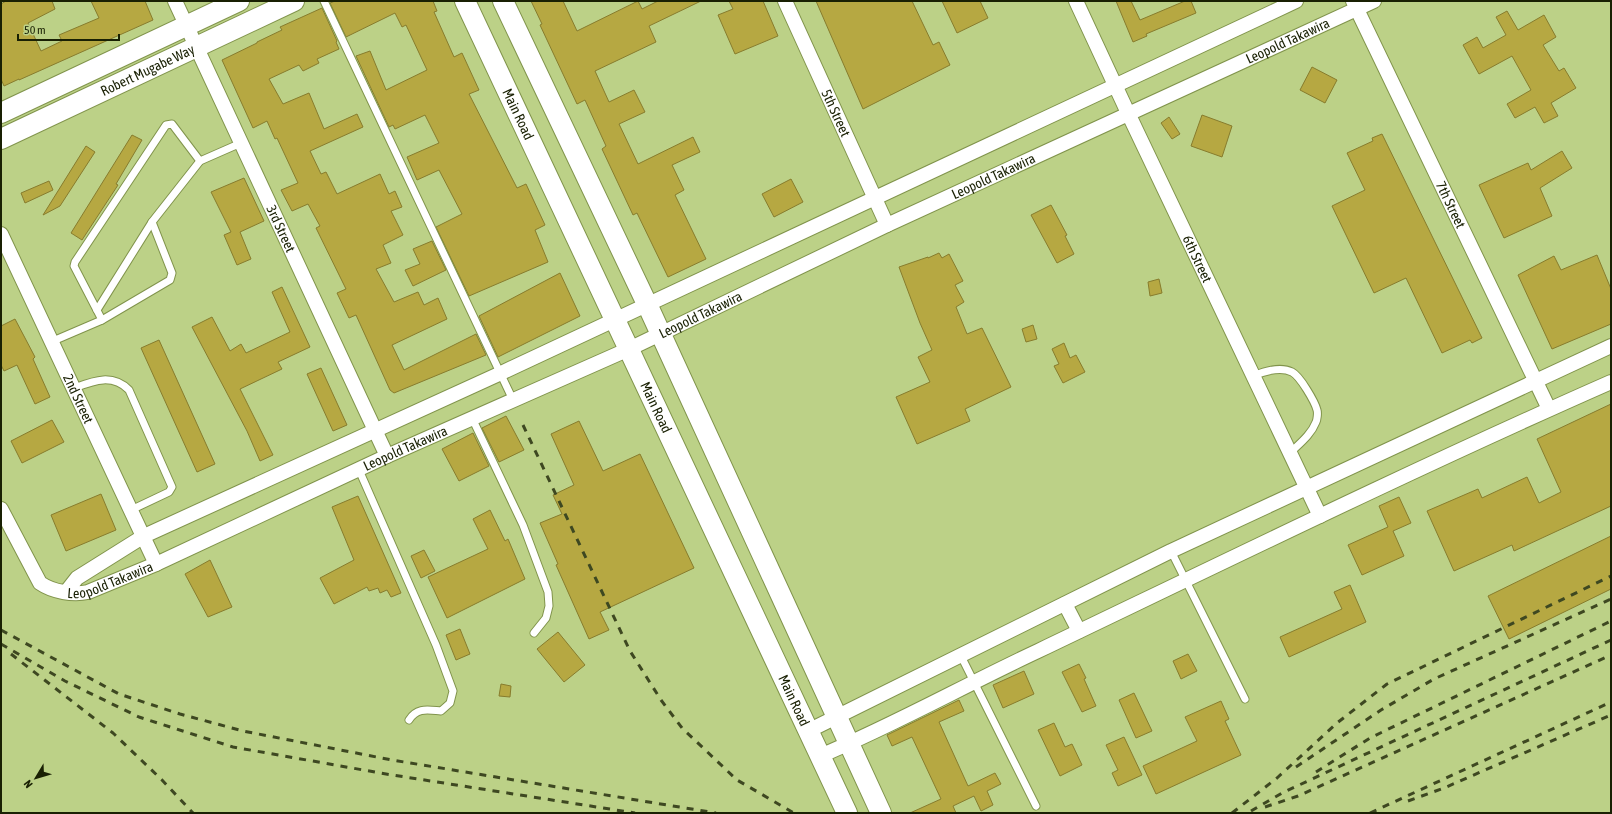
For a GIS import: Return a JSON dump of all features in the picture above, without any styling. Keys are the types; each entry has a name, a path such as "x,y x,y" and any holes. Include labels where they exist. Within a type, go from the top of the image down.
{"main road":[{"name":"Robert Mugabe Way","path":"1,113 240,1"},
{"name":"Robert Mugabe Way","path":"1,139 294,1"},
{"name":"Main Road","path":"465,1 847,813"},
{"path":"503,1 647,304 756,546 881,813"},
{"path":"727,556 756,546"}],"street":[{"name":"3rd Street","path":"175,1 377,431 387,456"},
{"name":"5th Street","path":"785,1 887,225"},
{"name":"6th Street","path":"1076,1 1320,516"},
{"name":"Leopold Takawira","path":"1296,1 377,431 144,536 77,578 66,592 78,594 88,592 156,564 387,456 628,349 887,225 1355,5 1374,1"},
{"name":"7th Street","path":"1355,5 1549,409"},
{"name":"2nd Street","path":"1,234 53,341 156,564"},
{"path":"808,731 1171,551 1307,489 1611,346"},
{"path":"820,756 848,744 974,681 1320,516 1549,409 1611,382"},
{"path":"1,509 40,583 45,587 66,592"},
{"path":"1065,604 1079,631"}],"lane":[{"path":"324,1 499,374 513,400"},
{"path":"102,320 74,266 75,262 164,126 168,123 172,124 200,161"},
{"path":"96,310 152,222 200,161 241,143"},
{"path":"53,341 102,320 170,280 172,277 152,222"},
{"path":"1253,376 1268,370 1293,372 1304,384 1318,411 1316,422 1308,436 1290,453"},
{"path":"74,388 98,379 115,381 124,385 129,390 172,487 169,492 131,510"},
{"path":"472,418 523,525 548,592 549,606 546,618 534,633"},
{"path":"359,470 436,645 453,691 450,703 440,711 422,710 413,713 409,720"},
{"path":"1171,551 1187,580 1245,699"},
{"path":"961,656 1036,806"}],"building":[{"path":"6,1 52,1 55,9 28,23 41,51 62,41 59,35 99,18 91,1 145,1 153,20 4,86 1,79 1,4"},
{"path":"335,1 433,1 437,11 434,12 454,57 462,53 479,90 469,94 517,188 526,184 545,225 535,230 548,262 469,296 436,227 462,214 439,170 417,180 407,157 439,143 425,115 395,129 393,125 389,127 356,56 370,51 386,90 427,70 406,25 402,27 395,13 346,37 330,3"},
{"path":"531,1 563,1 577,31 638,1 642,9 658,1 701,1 649,26 656,42 595,71 609,102 634,90 645,112 619,124 638,164 693,137 700,152 672,165 684,190 675,195 706,259 668,277 637,213 633,215 602,149 606,146 585,100 577,104 540,25 542,24"},
{"path":"729,1 763,1 778,36 735,54 718,15 733,9"},
{"path":"816,1 912,1 933,45 939,42 950,65 863,109"},
{"path":"942,1 980,1 988,18 957,33"},
{"path":"1116,1 1131,1 1140,20 1185,1 1191,1 1196,13 1146,34 1147,36 1133,42"},
{"path":"322,8 337,41 336,42 339,49 317,59 319,63 303,71 299,65 269,79 283,104 309,93 324,129 357,114 363,127 310,151 321,174 326,172 337,194 380,174 389,194 395,191 402,207 391,211 403,235 383,245 391,263 376,269 394,302 418,292 424,305 438,298 447,319 392,345 404,370 476,334 486,355 394,393 390,390 356,315 349,318 337,293 346,289 316,228 320,226 308,204 292,211 281,190 298,183 277,138 275,139 267,121 253,128 222,60 282,30 280,27"},
{"path":"1507,11 1518,30 1544,15 1556,37 1543,45 1559,71 1564,68 1576,88 1551,103 1558,116 1544,123 1535,107 1515,118 1507,104 1531,90 1512,56 1479,74 1463,45 1477,37 1483,48 1506,35 1496,17"},
{"path":"1312,67 1337,80 1325,103 1300,90"},
{"path":"1202,115 1232,126 1222,157 1191,146"},
{"path":"1169,117 1180,134 1172,139 1161,123"},
{"path":"1382,134 1482,338 1472,343 1470,340 1442,353 1406,278 1374,293 1332,206 1365,190 1347,153 1373,141 1372,138"},
{"path":"132,135 142,140 116,184 118,185 82,240 71,233"},
{"path":"86,146 95,152 60,206 43,215"},
{"path":"1562,151 1572,168 1540,188 1552,216 1504,238 1479,185 1528,163 1531,170"},
{"path":"244,178 264,221 240,232 251,259 237,265 224,235 231,232 211,192"},
{"path":"791,179 803,202 774,217 762,194"},
{"path":"49,181 53,190 25,203 21,193"},
{"path":"1051,205 1067,235 1065,236 1074,254 1057,263 1031,215"},
{"path":"432,241 446,270 413,286 405,270 420,264 413,249"},
{"path":"939,253 942,258 949,254 963,281 955,285 964,302 956,307 967,334 982,328 1011,387 965,409 970,421 917,444 896,397 930,382 918,357 932,350 899,267"},
{"path":"1597,255 1611,289 1611,324 1552,349 1518,275 1554,256 1561,270"},
{"path":"560,273 580,316 498,357 479,316"},
{"path":"1159,279 1162,293 1150,296 1148,282"},
{"path":"282,287 310,347 278,362 282,369 240,389 273,455 260,461 247,431 192,327 212,317 230,351 241,344 246,353 290,332 272,292"},
{"path":"15,319 35,357 33,359 50,397 35,404 17,365 4,371 1,365 1,326"},
{"path":"1033,325 1037,339 1026,342 1022,329"},
{"path":"159,340 215,464 197,472 141,348"},
{"path":"1064,343 1070,358 1076,355 1085,372 1063,383 1054,366 1059,364 1052,349"},
{"path":"321,368 347,425 333,431 307,374"},
{"path":"1611,404 1611,506 1514,551 1512,545 1454,571 1427,511 1478,489 1482,498 1527,477 1539,503 1561,492 1537,439"},
{"path":"506,416 524,450 499,462 482,428"},
{"path":"52,420 64,442 22,463 11,441"},
{"path":"579,421 603,471 640,454 694,568 600,612 609,630 589,639 556,565 558,564 540,523 562,514 553,495 574,485 551,434"},
{"path":"473,433 489,466 459,481 442,449"},
{"path":"101,494 116,530 66,551 51,515"},
{"path":"358,496 401,593 391,597 387,590 380,593 378,588 369,591 367,587 334,604 320,578 354,560 332,507"},
{"path":"1399,497 1411,523 1393,531 1404,556 1362,575 1348,545 1388,527 1379,506"},
{"path":"490,510 505,541 508,539 525,579 447,618 428,577 488,549 473,519"},
{"path":"1611,536 1611,589 1509,639 1488,596"},
{"path":"424,550 435,571 421,578 411,556"},
{"path":"210,560 232,607 208,617 185,574"},
{"path":"1350,585 1366,622 1289,657 1280,637 1342,609 1334,592"},
{"path":"460,629 470,654 456,660 446,635"},
{"path":"558,632 585,665 564,682 537,649"},
{"path":"1188,654 1197,671 1181,679 1173,661"},
{"path":"1079,664 1086,678 1084,679 1096,706 1082,712 1062,672"},
{"path":"1024,671 1034,694 1003,708 993,685"},
{"path":"501,684 511,686 510,697 499,696"},
{"path":"1134,693 1152,731 1136,738 1119,700"},
{"path":"959,700 964,711 939,722 968,786 995,773 1001,784 987,791 993,805 981,811 974,796 953,806 956,813 910,813 941,799 912,737 892,746 887,735"},
{"path":"1221,701 1229,719 1225,721 1241,755 1156,794 1143,766 1197,741 1185,717"},
{"path":"1054,723 1065,747 1072,744 1082,765 1060,776 1038,730"},
{"path":"1124,737 1142,775 1118,786 1112,773 1118,770 1106,745"}],"railway":[{"path":"523,425 630,651 661,700 682,728 737,780 794,813"},
{"path":"1232,813 1277,778 1337,723 1387,684 1611,576"},
{"path":"1296,767 1381,710 1434,679 1611,599"},
{"path":"1316,772 1370,738 1611,621"},
{"path":"1,630 119,694 180,714 243,731 392,760 716,813"},
{"path":"1251,811 1282,793 1611,640"},
{"path":"1,644 65,681 139,717 233,747 386,774 635,813"},
{"path":"11,654 113,733 162,780 193,813"},
{"path":"1265,807 1298,796 1611,655"},
{"path":"1370,813 1611,702"},
{"path":"1408,801 1444,788 1611,715"}]}
